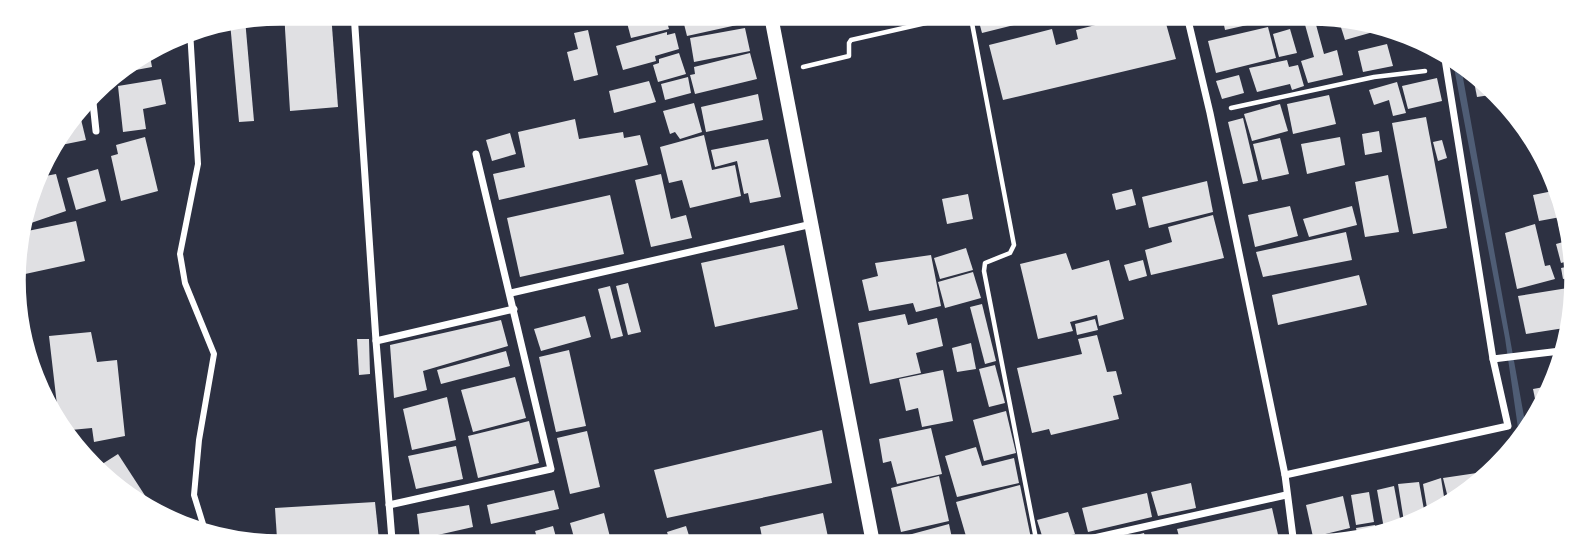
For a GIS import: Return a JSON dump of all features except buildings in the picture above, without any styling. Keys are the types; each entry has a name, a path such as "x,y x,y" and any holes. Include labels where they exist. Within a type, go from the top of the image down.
{"main road":[{"path":"773,24 872,536"}],"street":[{"path":"355,24 392,536"},
{"path":"1189,24 1285,475 1293,536"},
{"path":"191,41 198,164 180,254 185,283 214,354 199,440 194,495 203,524"},
{"path":"1285,475 1508,426 1493,359 1446,64"},
{"path":"93,106 96,131"},
{"path":"389,505 551,469 476,154"},
{"path":"510,293 812,224"},
{"path":"376,341 514,309"},
{"path":"1493,359 1556,352"},
{"path":"1104,536 1286,495"}],"path":[{"path":"802,67 849,56 851,40 922,24"},
{"path":"972,24 1014,245 1010,253 985,263 984,271 1035,536"},
{"path":"1210,113 1374,77 1447,68"}],"water":[{"path":"1454,69 1462,74 1525,420 1518,429 1505,338"}]}
